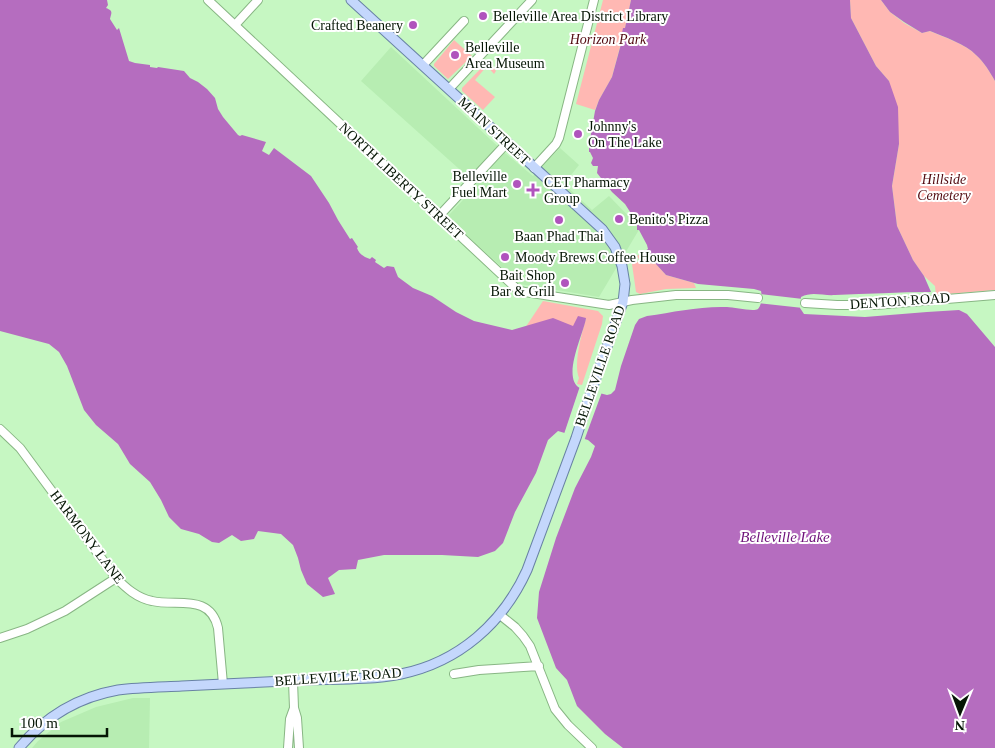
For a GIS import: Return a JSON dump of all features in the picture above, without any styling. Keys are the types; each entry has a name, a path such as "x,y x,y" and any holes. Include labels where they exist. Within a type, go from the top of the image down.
{"main road":[{"name":"MAIN STREET","path":"351,0 606,235 618,254 623,272"},
{"name":"BELLEVILLE ROAD","path":"19,748 36,730 70,706 107,692 128,689 387,676 420,669 466,646 500,615 528,570 623,302 625,284 623,272"}],"street":[{"name":"NORTH LIBERTY STREET","path":"208,0 518,290 609,305 623,302"},
{"path":"235,25 258,0"},
{"path":"534,168 556,144 559,138 594,0"},
{"path":"449,89 530,1"},
{"path":"423,65 464,21"},
{"path":"439,216 507,143"},
{"path":"623,302 676,295 728,295 758,298"},
{"name":"DENTON ROAD","path":"805,303 875,305 995,295"},
{"name":"HARMONY LANE","path":"0,429 20,448 116,578 129,591 145,600 160,603 192,604 204,607 210,612 216,619 218,628 223,684"},
{"path":"0,638 27,629 65,611 116,578"},
{"path":"500,615 524,636 530,646 555,709 568,725 592,748"},
{"path":"454,674 479,670 539,666"},
{"path":"293,681 298,748"},
{"path":"288,748 290,719 294,708"}],"shaded area":[{"path":"391,47 505,153 533,176 560,148 579,165 564,184 592,210 609,196 640,228 599,297 520,284 447,217 477,185 361,81"},
{"path":"133,698 150,698 149,748 32,748 61,722 96,707"}],"green space":[{"name":"Horizon Park","path":"603,0 631,0 612,77 595,110 576,104"},
{"name":"Hillside Cemetery","path":"850,0 881,0 890,12 904,23 922,33 930,31 966,47 982,61 995,81 995,290 936,295 935,286 924,276 913,260 897,226 892,186 899,144 889,81 876,66 851,18"},
{"path":"454,40 472,56 448,79 434,64"},
{"path":"488,61 496,71 494,74 487,66 475,80 495,97 483,110 462,91 462,88"},
{"path":"645,251 651,262 655,263 666,275 694,283 696,288 666,289 640,294 636,292 632,264 640,261 637,256"},
{"path":"543,301 598,311 603,316 582,385 577,384 579,378 577,365 586,318 574,326 525,328"}],"water":[{"name":"Belleville Lake","path":"0,0 107,0 108,5 106,8 111,11 110,19 117,30 119,28 129,61 150,65 150,67 184,71 190,78 207,89 215,98 218,109 223,117 238,135 266,142 262,151 269,155 274,148 311,176 350,239 352,238 359,252 364,256 370,259 372,257 376,260 375,262 384,268 387,266 394,267 398,277 413,288 432,296 474,321 512,330 553,318 573,326 578,316 586,318 573,365 575,383 580,388 607,395 615,390 621,366 635,325 639,319 647,316 707,307 756,310 761,303 762,297 761,291 754,289 698,284 666,275 655,263 651,262 645,251 648,249 647,245 639,230 637,230 637,224 625,204 612,192 597,173 598,166 593,166 591,163 593,158 589,152 589,145 595,111 612,77 631,0 850,0 851,18 876,66 889,81 898,107 899,144 892,186 897,226 931,292 809,294 801,297 800,308 804,314 865,317 959,310 967,314 995,347 995,748 623,748 605,734 577,706 567,680 556,668 537,618 539,592 556,538 575,488 595,446 588,440 558,431 548,440 536,473 515,512 503,543 495,551 478,557 384,555 358,560 356,569 339,570 328,578 335,594 323,597 307,584 293,545 281,534 258,531 254,539 241,541 232,535 219,543 212,542 199,534 181,529 169,517 150,482 130,464 118,444 96,425 84,410 67,366 59,352 49,344 0,331"},
{"path":"881,0 995,0 995,81 984,64 967,47 930,31 922,33 890,12"}],"pier":[{"path":"760,294 803,299 803,308 758,303"},
{"path":"580,386 602,392 584,441 564,434"}],"place":[{"name":"Belleville Area District Library","path":"483,16"},
{"name":"Crafted Beanery","path":"413,25"},
{"name":"Belleville Area Museum","path":"455,55"},
{"name":"Johnny's On The Lake","path":"578,134"},
{"name":"Belleville Fuel Mart","path":"517,184"},
{"name":"CET Pharmacy Group","path":"533,190"},
{"name":"Benito's Pizza","path":"619,219"},
{"name":"Baan Phad Thai","path":"559,220"},
{"name":"Moody Brews Coffee House","path":"505,257"},
{"name":"Bait Shop Bar & Grill","path":"565,283"}]}
